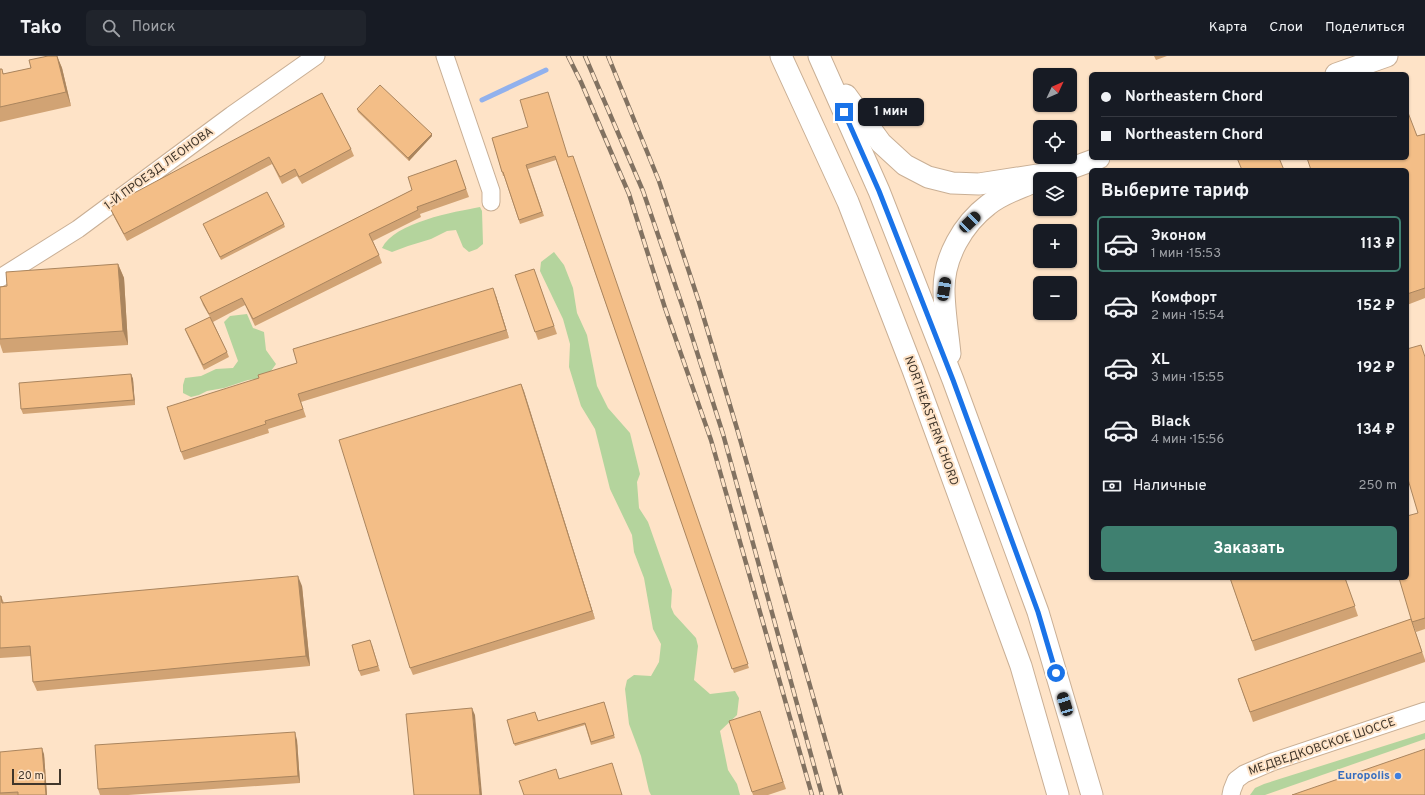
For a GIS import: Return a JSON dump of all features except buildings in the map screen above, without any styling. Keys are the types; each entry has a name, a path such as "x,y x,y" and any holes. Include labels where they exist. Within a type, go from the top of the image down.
{"main road":[{"name":"NORTHEASTERN CHORD","path":"781,56 848,202 913,370 1021,666 1058,795"},
{"path":"1342,72 1387,56"},
{"path":"820,57 881,143 905,165 928,177 952,183 979,184 1063,171 1093,160"},
{"path":"820,57 879,191 953,380 1038,612 1092,795"},
{"path":"953,380 944,289 949,260 958,240 970,222 988,205 1007,193 1033,183"}],"street":[{"name":"1-Й ПРОЕЗД ЛЕОНОВА","path":"0,278 78,229 316,56"},
{"path":"445,56 491,191 491,202"},
{"name":"МЕДВЕДКОВСКОЕ ШОССЕ","path":"1231,795 1236,780 1244,774 1272,762 1425,711"}],"green space":[{"path":"480,207 482,211 483,244 477,249 469,252 463,247 456,230 447,231 431,239 392,252 382,248 389,239 399,231 412,225 441,215"},
{"path":"554,252 564,265 573,288 577,313 587,335 597,386 608,408 630,433 640,474 637,482 639,508 648,522 672,590 671,607 674,614 696,638 698,646 694,680 710,694 735,691 739,698 737,715 720,731 728,770 737,784 740,795 651,795 649,791 641,756 629,724 625,689 627,680 634,675 651,676 659,662 661,644 653,629 644,578 634,552 632,535 610,489 595,429 581,406 569,367 570,344 563,319 540,271 541,262"},
{"path":"247,314 253,328 264,332 266,350 276,364 271,371 263,374 257,379 207,391 191,397 183,393 185,378 201,376 216,369 233,368 238,361 224,322 230,316"},
{"path":"1425,733 1425,739 1265,795 1250,795 1255,788 1264,784"}],"waterway":[{"path":"482,100 546,70"}],"railway":[{"path":"568,56 581,82 629,194 665,308 711,440 812,795"},
{"path":"585,56 643,191 682,305 723,434 822,795"},
{"path":"608,56 659,181 699,302 738,432 841,795"}],"place":[{"name":"Europolis","path":"1398,776"}],"route":[{"path":"844,112 879,191 953,380 1038,612 1056,673"}]}
